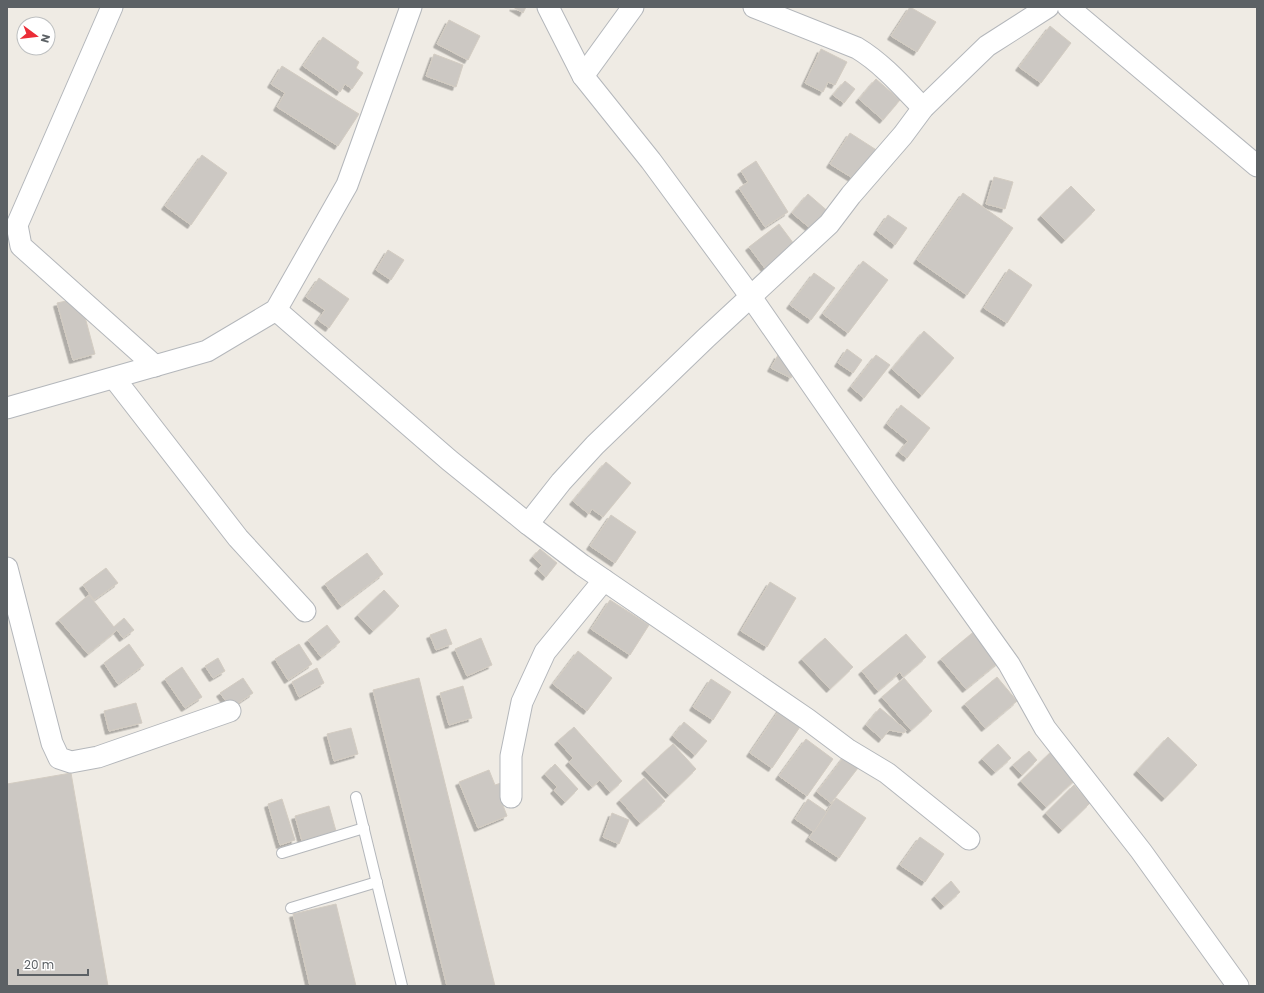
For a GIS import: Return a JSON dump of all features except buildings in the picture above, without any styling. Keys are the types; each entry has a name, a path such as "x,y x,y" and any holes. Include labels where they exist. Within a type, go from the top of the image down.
{"street":[{"path":"112,7 17,225 21,246 155,366"},
{"path":"7,408 207,351 276,310 347,185 411,7"},
{"path":"548,7 583,76 651,161 751,297 884,489 1009,664 1045,728 1141,851 1238,986"},
{"path":"583,76 633,7"},
{"path":"528,524 561,482 650,391 830,224 851,195 903,135 922,108 987,46 1048,7"},
{"path":"1068,7 1257,166"},
{"path":"763,9 857,48 879,64 922,108"},
{"path":"276,310 449,460 528,524 604,580 807,719 847,750 887,773 969,839"},
{"path":"114,378 238,538 305,611"},
{"path":"7,568 52,743 59,758 71,762 98,757 230,711"},
{"path":"511,797 511,756 522,702 545,652 604,580"}],"lane":[{"path":"356,797 402,986"},
{"path":"282,853 364,828"},
{"path":"291,908 377,882"}]}
